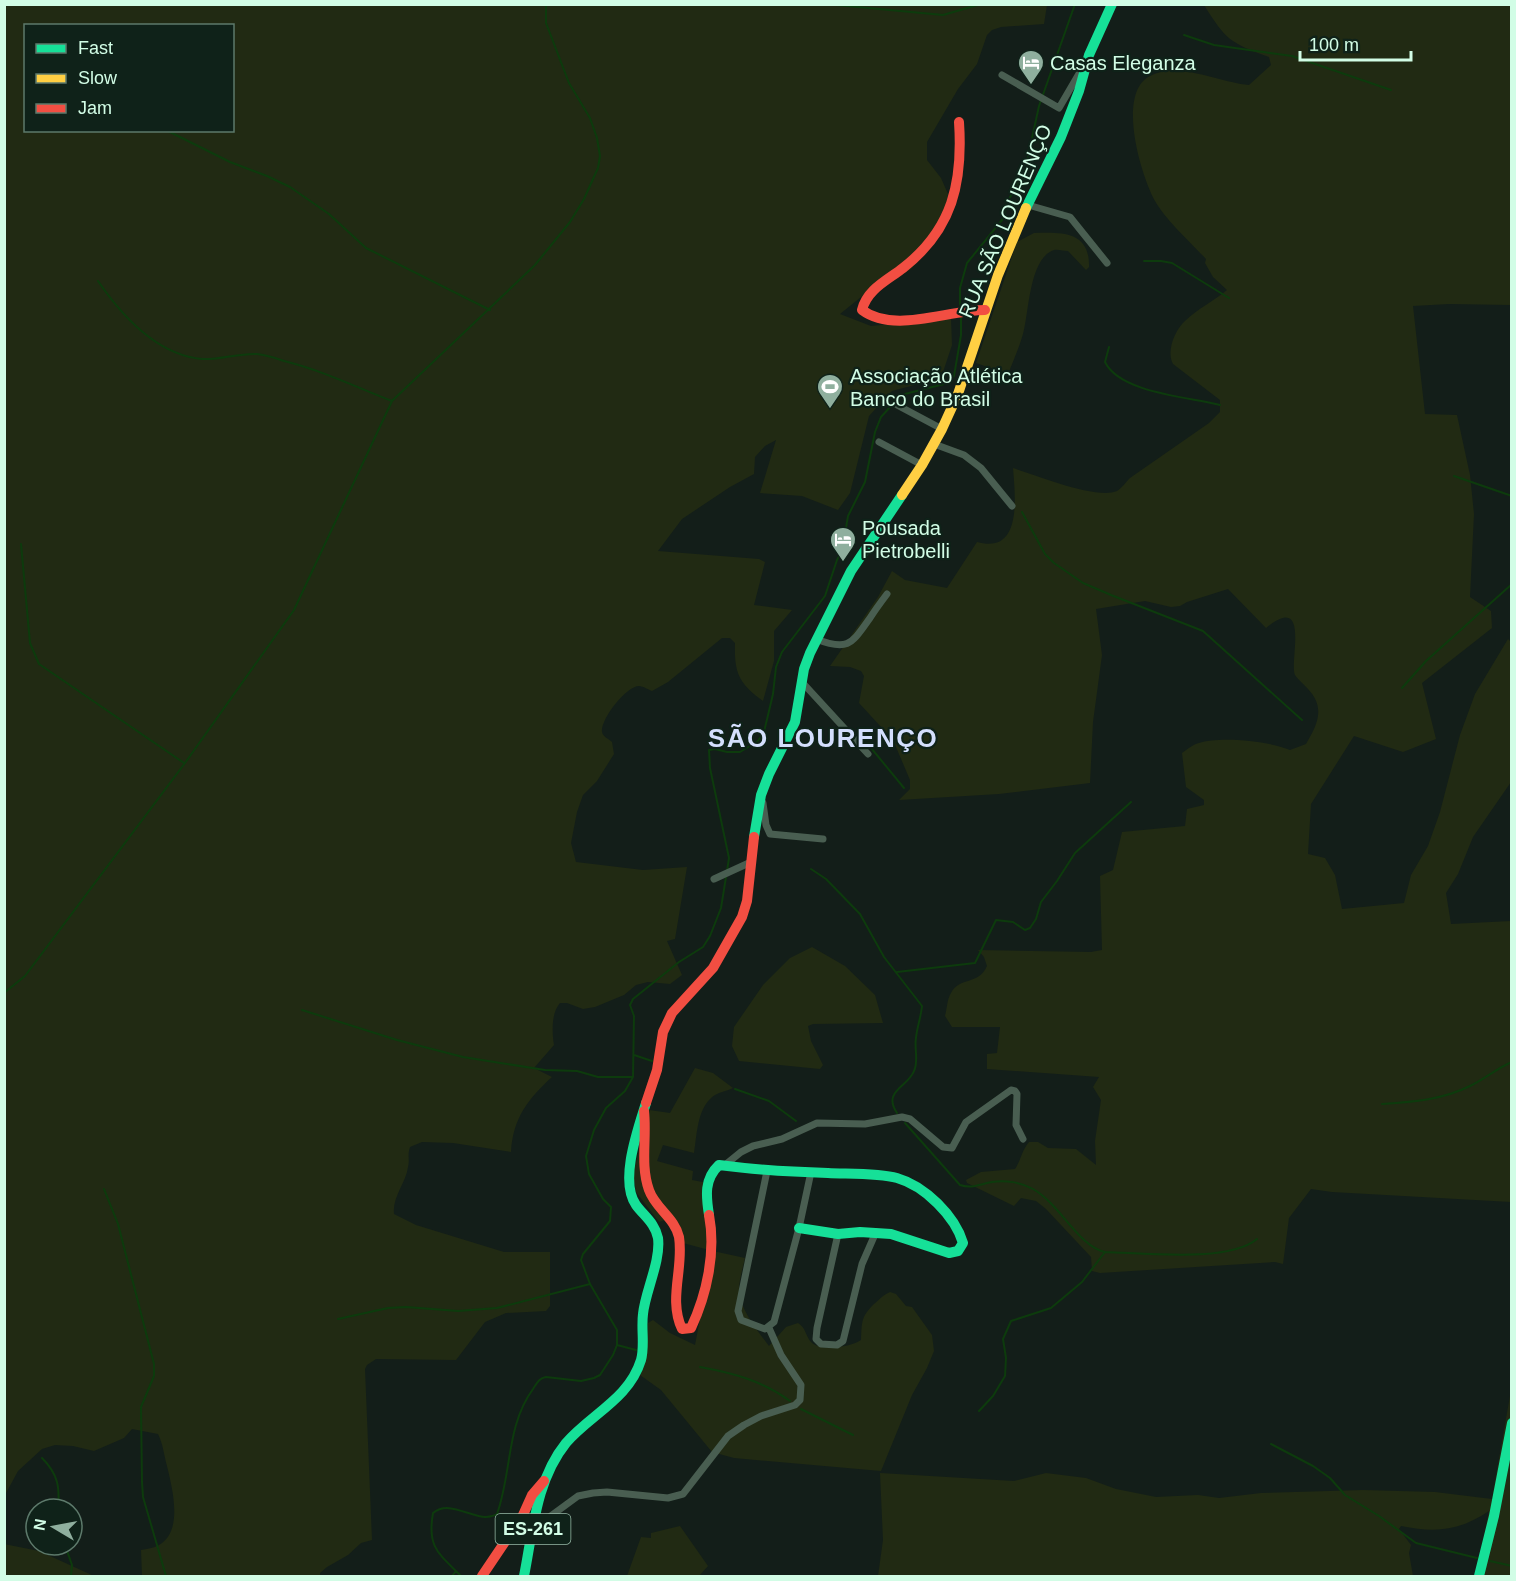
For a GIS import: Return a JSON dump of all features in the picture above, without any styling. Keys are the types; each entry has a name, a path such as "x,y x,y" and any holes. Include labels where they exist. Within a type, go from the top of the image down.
{"main road":[{"name":"RUA SÃO LOURENÇO","path":"544,1481 550,1466 567,1442 624,1393 642,1357 643,1313 658,1240 654,1226 635,1204 629,1185 629,1171 644,1110 657,1070 666,1023 672,1013 713,968 742,917 747,900 761,795 769,774 792,731 798,712 801,681 810,652 851,571 922,465 942,429 958,394 998,275 1061,137 1079,91 1089,55 1112,4"},
{"path":"959,122 961,158 952,205 940,228 928,243 907,264 866,297 862,310 870,316 898,322 950,312 985,310"},
{"path":"644,1110 645,1176 649,1191 675,1224 679,1238 680,1258 676,1299 680,1327 686,1330 693,1325 701,1300 712,1246 706,1187 713,1169 719,1165 767,1171 890,1176 904,1180 926,1193 951,1218 962,1239 962,1248 954,1252 946,1252 891,1234 876,1232 838,1234 799,1228"},
{"path":"1479,1576 1494,1516 1512,1423"},
{"path":"482,1576 516,1525 532,1496 544,1481"},
{"name":"ES-261","path":"524,1576 544,1481"}],"street":[{"path":"1002,75 1056,107 1061,106 1089,55"},
{"path":"1028,205 1070,217 1107,263"},
{"path":"897,405 942,429"},
{"path":"879,442 922,465"},
{"path":"934,444 964,455 981,468 1012,506"},
{"path":"816,639 831,645 850,643 857,637 887,594"},
{"path":"801,681 868,754"},
{"path":"761,795 766,825 770,834 823,839"},
{"path":"714,879 751,862"},
{"path":"725,1165 753,1146 782,1139 817,1123 865,1124 902,1117 910,1119 943,1147 950,1149 954,1147 966,1122 1011,1090 1017,1094 1016,1125 1023,1139"},
{"path":"767,1171 738,1311 741,1320 765,1329 774,1322 811,1172"},
{"path":"838,1234 817,1329 816,1339 821,1344 837,1345 844,1339 862,1264 876,1232"},
{"path":"533,1529 578,1496 607,1492 668,1498 683,1494 728,1436 761,1416 795,1405 800,1400 801,1385 781,1354 769,1328"}],"green space":[{"path":"5,5 1047,5 1044,24 1001,27 992,30 987,35 977,64 958,89 927,142 927,160 941,178 948,194 945,213 926,252 911,269 866,293 840,314 871,326 951,318 952,345 941,378 892,391 869,416 850,493 838,510 802,496 760,493 776,440 765,446 755,457 754,474 682,519 658,551 759,559 765,562 754,605 792,610 774,631 774,661 763,701 748,689 740,677 737,670 735,643 730,638 722,638 668,682 652,691 639,686 627,692 609,712 602,727 603,734 612,742 614,754 597,781 583,795 577,812 571,843 576,862 643,870 687,867 675,939 667,941 682,975 670,984 648,982 636,985 624,995 595,1007 583,1009 560,1003 554,1018 554,1045 534,1068 552,1077 523,1110 515,1129 511,1152 453,1143 422,1142 410,1147 407,1173 395,1202 394,1214 416,1225 504,1252 550,1252 550,1306 546,1311 506,1313 485,1322 456,1360 376,1359 367,1365 365,1369 372,1540 361,1543 348,1555 327,1567 320,1573 320,1576 142,1576 141,1550 157,1546 167,1538 172,1530 174,1519 171,1485 158,1434 132,1429 124,1438 94,1451 55,1445 42,1449 18,1471 5,1495"},
{"path":"1204,5 1511,5 1511,305 1413,306 1425,414 1457,415 1470,475 1474,514 1470,597 1491,611 1492,628 1422,683 1436,739 1403,752 1354,736 1311,804 1308,854 1325,858 1335,875 1342,909 1404,903 1411,875 1428,846 1440,812 1460,735 1475,694 1508,639 1511,642 1511,782 1473,837 1458,874 1446,893 1451,924 1511,921 1511,1202 1311,1189 1289,1218 1283,1264 1275,1262 1100,1273 1092,1271 1091,1257 1036,1201 1021,1198 1014,1206 967,1183 966,1180 981,1172 1015,1169 1029,1142 1038,1142 1048,1148 1076,1149 1096,1165 1095,1141 1101,1100 1093,1087 1099,1077 987,1069 987,1054 997,1053 1000,1027 952,1027 945,1016 949,998 959,984 979,976 987,966 978,950 1091,952 1102,950 1100,876 1113,870 1122,832 1185,826 1187,809 1204,805 1204,800 1186,787 1182,753 1199,743 1219,740 1258,742 1290,750 1306,744 1316,723 1318,710 1314,696 1295,675 1293,623 1289,618 1280,619 1266,628 1228,589 1180,606 1171,607 1145,601 1096,609 1102,655 1093,722 1090,783 999,794 899,800 910,789 910,780 893,740 859,703 864,676 861,671 850,667 830,666 878,597 892,571 905,580 947,588 977,542 992,544 1002,540 1009,531 1015,507 1013,468 1081,490 1108,493 1117,491 1130,478 1209,423 1220,412 1220,400 1173,364 1171,347 1181,325 1227,290 1213,277 1205,263 1206,259 1155,201 1138,155 1133,116 1134,99 1140,85 1150,76 1161,72 1186,72 1249,85 1271,65 1269,57 1245,48 1230,39"},
{"path":"1034,233 1064,234 1079,240 1085,246 1089,267 1086,270 1068,251 1057,250 1046,255 1039,264 1031,287 1023,334 1008,374 976,363 1017,242"},
{"path":"812,947 845,966 875,995 883,1023 808,1026 811,1041 823,1065 820,1069 739,1061 732,1046 734,1027 763,985 790,958"},
{"path":"695,1068 713,1073 733,1088 715,1095 705,1106 699,1121 694,1153 663,1145 657,1161 693,1171 692,1180 708,1183 713,1210 713,1251 683,1243 674,1217 659,1222 636,1192 633,1174 649,1110 670,1113"},
{"path":"713,1251 745,1258 739,1287 740,1295 749,1318 769,1346 786,1327 798,1323 815,1345 828,1348 856,1343 861,1340 864,1316 874,1304 890,1292 896,1294 906,1306 912,1307 932,1335 934,1351 912,1395 881,1471 734,1458 712,1452 661,1390 640,1375 646,1358 648,1323 653,1320 670,1333 695,1345"},
{"path":"1511,1390 1511,1576 1476,1576 1489,1511 1468,1523 1447,1529 1401,1526 1399,1529 1411,1545 1409,1553 1413,1576 878,1576 883,1540 880,1473 1014,1481 1046,1473 1086,1478 1116,1489 1156,1497 1198,1495 1219,1498 1261,1493 1363,1490 1435,1492 1492,1499"},
{"path":"680,1526 708,1566 699,1576 627,1576 641,1537 651,1538 651,1533"},
{"path":"4,1544 24,1548 24,1557 52,1557 94,1576 5,1576"}],"waterway":[{"path":"4,993 25,976 185,763 294,610 392,401 535,265 570,222 584,199 598,168 600,156 597,138 590,118 569,83 546,23 546,4"},
{"path":"826,4 943,15 981,4"},
{"path":"960,307 960,288 967,263 1002,220 1027,161 1039,106 1075,4"},
{"path":"1184,35 1214,45 1292,56 1391,90"},
{"path":"170,132 230,162 290,187 329,214 366,248 490,310"},
{"path":"1144,261 1172,263 1229,298"},
{"path":"98,281 118,307 142,332 170,350 202,359 250,354 267,356 325,374 392,401"},
{"path":"727,871 729,858 710,768 709,750 740,752 758,741 764,732 773,694 776,667 782,652 825,596 842,551 848,516 865,482 875,432 881,417 901,395 948,383 954,376 961,335 961,315"},
{"path":"1109,347 1105,362 1125,381 1156,392 1220,405"},
{"path":"1454,476 1512,496"},
{"path":"1022,512 1045,554 1054,563 1083,583 1203,631 1302,720"},
{"path":"21,544 30,643 39,664 184,763"},
{"path":"1402,688 1426,661 1512,584"},
{"path":"867,743 904,788"},
{"path":"897,972 975,963 996,920 1013,922 1025,930 1030,928 1036,919 1041,902 1075,853 1131,802"},
{"path":"811,869 826,879 860,914 884,957 922,1006 917,1030 915,1067 911,1076 892,1099 897,1113"},
{"path":"461,1576 436,1549 432,1534 433,1513 448,1508 482,1517 497,1514 518,1418 524,1403 537,1383 546,1377 581,1381 594,1378 600,1375 617,1345 617,1330 590,1284 581,1260 583,1254 610,1221 611,1207 603,1199 589,1174 586,1156 594,1130 606,1108 625,1091 633,1077 634,1016 630,1005 633,999 679,962 703,947 721,908 726,877"},
{"path":"302,1010 397,1040 463,1057 545,1070 577,1071 598,1077 632,1077"},
{"path":"634,1055 652,1061"},
{"path":"1382,1104 1416,1101 1459,1091 1512,1062"},
{"path":"735,1089 769,1101 796,1121"},
{"path":"905,1123 960,1185 972,1186 1002,1181 1018,1183 1033,1189 1052,1204 1087,1242 1105,1252 1163,1255 1206,1254 1244,1246 1257,1239"},
{"path":"104,1189 118,1224 154,1364 154,1376 141,1407 142,1482 143,1497 166,1576"},
{"path":"979,1411 993,1396 1005,1376 1006,1358 1003,1339 1011,1321 1051,1308 1082,1282 1105,1252"},
{"path":"338,1319 388,1308 458,1311 497,1308 590,1284"},
{"path":"617,1345 636,1350"},
{"path":"700,1367 747,1379 769,1388 790,1401"},
{"path":"801,1409 853,1435"},
{"path":"1271,1444 1313,1466 1330,1478 1345,1495 1416,1543 1477,1558"},
{"path":"42,1458 55,1475 59,1497"},
{"path":"69,1557 72,1565 71,1576"},
{"path":"1490,1561 1512,1566"},
{"path":"452,1576 456,1571"}],"traffic: fast":[{"path":"1026,208 1061,137 1079,91 1089,55 1112,4"},
{"path":"754,837 761,795 795,722 804,669 810,653 851,571 902,495"},
{"path":"524,1576 537,1506 556,1457 576,1433 619,1396 635,1374 641,1360 643,1314 657,1256 658,1238 652,1224 636,1205 629,1183 632,1155 646,1103"},
{"path":"709,1215 708,1182 719,1165 881,1175 908,1182 938,1203 953,1223 963,1243 958,1251 949,1253 891,1234 860,1232 838,1234 799,1228"},
{"path":"1479,1576 1494,1516 1512,1423"}],"traffic: slow":[{"path":"902,495 942,429 958,394 998,275 1026,208"}],"traffic: jam":[{"path":"959,122 959,165 951,203 944,220 920,253 868,296 862,310 875,317 905,321 985,310"},
{"path":"646,1103 657,1070 663,1032 672,1013 713,968 742,917 747,901 754,837"},
{"path":"644,1111 646,1180 652,1196 677,1230 679,1237 680,1260 676,1306 682,1329 691,1328 706,1287 711,1258 709,1215"},
{"path":"482,1576 523,1515 532,1495 544,1481"}],"place":[{"name":"Casas Eleganza","path":"1031,86"},
{"name":"Associação Atlética Banco do Brasil","path":"830,410"},
{"name":"Pousada Pietrobelli","path":"843,563"}],"district":[{"name":"SÃO LOURENÇO","path":"823,738"}]}
